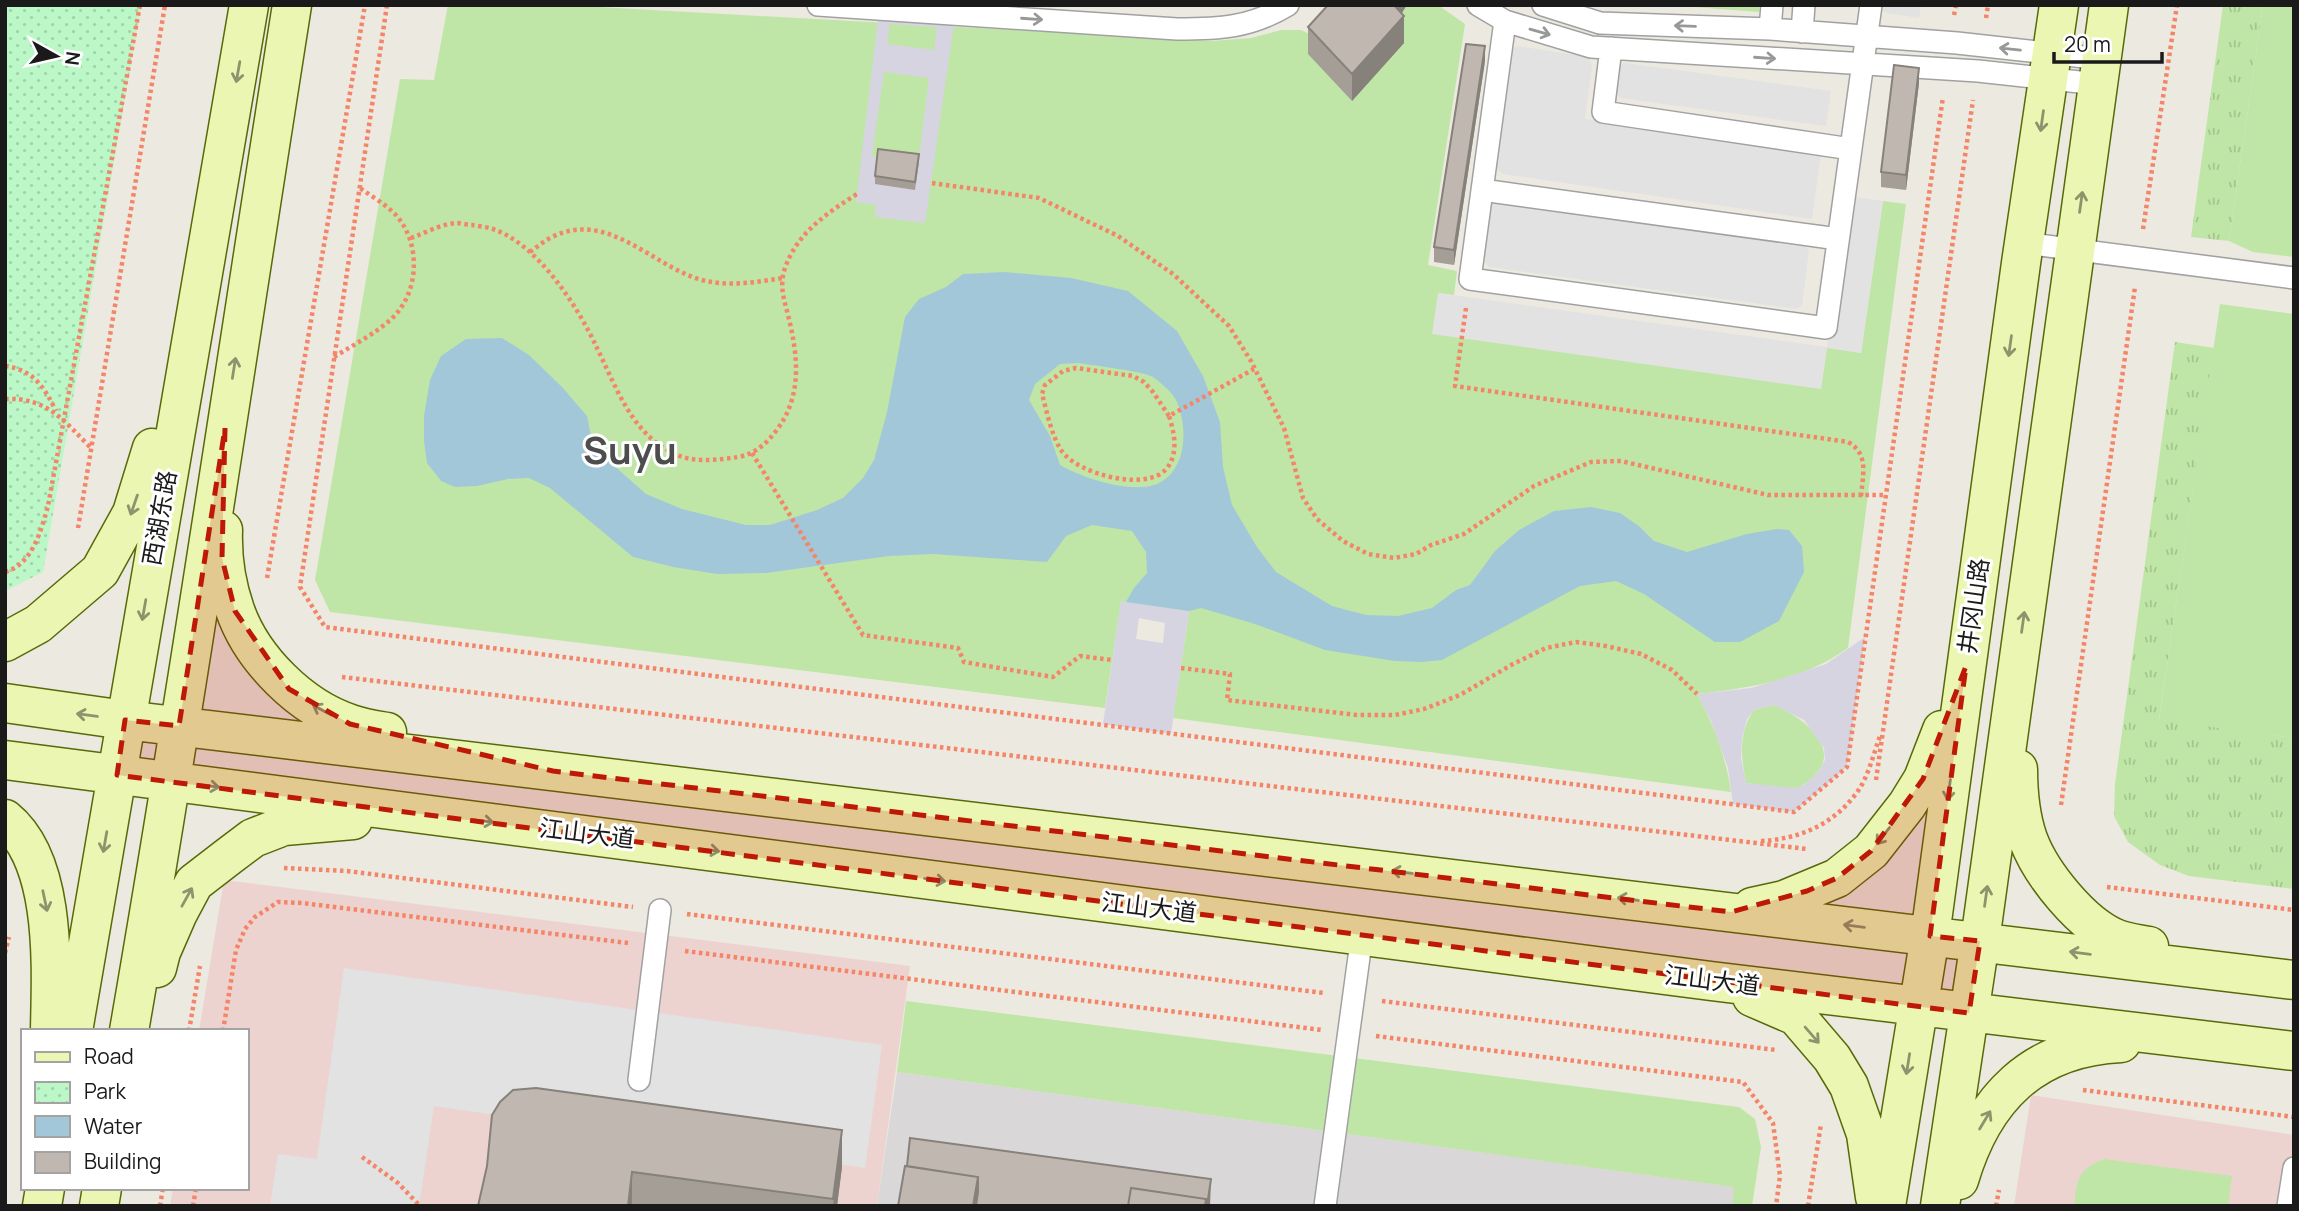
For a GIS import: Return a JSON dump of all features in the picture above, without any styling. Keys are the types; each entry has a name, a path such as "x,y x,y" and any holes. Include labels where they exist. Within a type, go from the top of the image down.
{"main road":[{"name":"西湖东路","path":"73,1029 249,5"},
{"name":"西湖东路","path":"129,1029 172,781 292,5"},
{"name":"井冈山路","path":"1886,1206 1930,936 2059,5"},
{"name":"井冈山路","path":"1940,1206 1980,941 2109,5"},
{"path":"5,642 38,624 100,571 132,513 198,299"},
{"path":"225,428 222,558 235,611 254,646 289,689 317,708 350,724 553,771"},
{"path":"1731,912 1784,900 1837,878 1865,856 1907,805 1923,779 1966,666"},
{"path":"2016,671 2018,799 2028,839 2050,879 2079,914 2116,939 2292,980"},
{"path":"5,704 2292,980"},
{"name":"江山大道","path":"5,760 1711,981 2294,1051"},
{"path":"142,1029 161,952 178,913 194,883 229,856 253,838 284,826 423,813"},
{"path":"5,819 13,825 32,857 47,903 51,963 50,1029"},
{"path":"1711,981 1796,1016 1832,1058 1849,1087 1866,1134 1876,1206"},
{"path":"1952,1206 1967,1153 1986,1115 2015,1081 2050,1058 2097,1044 2192,1039"}],"lane":[{"path":"818,5 1177,29 1229,29 1268,18 1288,5"},
{"path":"1478,5 1506,21 1591,47 1978,71 2050,66"},
{"path":"1543,5 1600,23 1770,29 1982,46 2050,66 2100,72"},
{"path":"1770,29 1772,5"},
{"path":"1802,32 1804,5"},
{"path":"1506,21 1471,279 1826,328 1871,5"},
{"path":"1611,48 1603,112 1851,149"},
{"path":"1482,190 1838,239"},
{"path":"2024,243 2294,278"},
{"path":"639,1080 660,910"},
{"path":"1325,1206 1362,935"},
{"path":"2288,1206 2294,1168"}],"path":[{"path":"5,572 27,557 38,540 48,506 140,5"},
{"path":"76,538 165,5"},
{"path":"266,584 365,5"},
{"path":"387,5 300,587 325,627 1794,812 1847,767 1947,69"},
{"path":"1950,43 1956,5"},
{"path":"1982,46 1988,5"},
{"path":"2060,810 2177,5"},
{"path":"1874,790 1978,71"},
{"path":"932,183 1039,198 1118,236 1174,274 1229,326 1284,428 1303,498 1317,519 1343,541 1368,554 1394,558 1416,555 1431,545 1464,534 1534,486 1591,462 1621,461 1768,495 1885,495"},
{"path":"334,357 390,321 404,304 412,281 414,262 411,238 395,214 360,188"},
{"path":"411,238 456,223 492,229 514,240 530,252 563,292 595,344 624,407 661,446 690,459 741,457 758,451 772,436 785,420 793,401 797,356 781,292 785,268 807,230 823,215 857,194"},
{"path":"530,252 553,236 573,231 590,231 624,239 680,271 702,280 727,284 783,278"},
{"path":"1471,279 1455,386 1848,442 1857,447 1864,461 1861,496"},
{"path":"5,366 32,374 44,386 56,412 91,448"},
{"path":"1076,368 1133,376 1153,392 1171,415 1173,454 1167,469 1152,478 1138,480 1101,475 1081,467 1061,450 1042,394 1045,385 1063,371 1076,368"},
{"path":"1171,415 1254,369"},
{"path":"5,398 34,402 56,412"},
{"path":"752,453 863,635 958,648 964,662 1053,677 1080,656 1112,660"},
{"path":"1181,668 1230,674 1227,701 1357,715 1395,715 1424,709 1448,700 1546,648 1576,642 1641,654 1672,670 1697,694"},
{"path":"333,674 372,681 1865,856"},
{"path":"1748,842 1786,839 1815,829 1830,818 1855,795 1866,775 1884,725"},
{"path":"282,868 347,871 1832,1058 1808,1206"},
{"path":"2050,879 2294,910"},
{"path":"223,1029 236,950 254,916 278,902 316,905 1744,1082 1773,1123 1780,1176 1776,1206"},
{"path":"2081,1090 2294,1117"},
{"path":"362,1157 398,1183 419,1206"},
{"path":"1996,1206 2000,1178"}],"highlighted area":[{"path":"225,428 222,558 235,611 289,689 350,724 553,771 1731,912 1807,891 1837,878 1871,851 1923,779 1966,666 1930,936 1980,941 1969,1013 117,775 125,720 179,726"}],"shaded area":[{"path":"1881,5 1921,5 1919,18 1887,13 1880,8"},
{"path":"878,19 954,24 925,223 875,217 876,205 856,202","holes":["890,24 937,27 934,50 887,44","884,72 929,78 915,189 878,157 872,156"]},
{"path":"1517,46 1589,57 1592,66 1585,119 1821,153 1812,219 1503,174 1495,168 1511,50"},
{"path":"1625,63 1831,91 1826,126 1620,98 1615,92 1617,66"},
{"path":"1847,196 1883,201 1861,353 1827,348 1821,389 1432,334 1438,293 1827,347"},
{"path":"1496,200 1803,244 1809,250 1802,306 1796,309 1489,267 1484,261 1491,205"},
{"path":"1121,601 1189,611 1171,734 1103,724","holes":["1139,618 1165,623 1163,643 1136,639"]},
{"path":"1865,637 1847,767 1794,812 1733,804 1728,768 1711,721 1697,694 1751,688 1826,664","holes":["1774,705 1804,720 1824,748 1825,760 1819,771 1804,785 1795,788 1746,783 1741,758 1742,738 1747,719 1754,710"]},
{"path":"224,880 910,966 877,1206 170,1206 173,1190 248,1190 248,1029 199,1029"},
{"path":"344,968 882,1045 865,1168 434,1106 419,1206 270,1206 278,1154 317,1159"},
{"path":"897,1072 1735,1187 1732,1206 877,1206"},
{"path":"2031,1095 2294,1135 2294,1206 2014,1206"}],"green space":[{"path":"5,5 141,5 43,572 5,591"},
{"path":"448,5 563,5 1211,41 1251,38 1281,30 1301,30 1321,40 1392,30 1407,5 1438,5 1465,24 1428,265 1457,271 1454,295 1438,293 1821,388 1827,347 1861,353 1883,201 1906,204 1848,648 1813,668 1776,681 1697,694 1718,742 1731,792 1173,718 1189,612 1121,602 1105,708 330,612 315,580 400,79 434,80"},
{"path":"1669,5 1759,5 1759,12"},
{"path":"2223,5 2263,5 2229,241 2191,237"},
{"path":"2263,5 2294,5 2294,257 2253,252 2229,241"},
{"path":"2220,304 2294,314 2294,738 2159,720"},
{"path":"2175,342 2214,348 2159,719 2294,738 2294,889 2189,876 2160,865 2128,842 2114,816 2115,784"},
{"path":"1774,705 1806,724 1821,744 1824,754 1822,765 1814,776 1798,787 1777,788 1746,783 1742,755 1745,727 1754,710"},
{"path":"906,1001 1739,1107 1755,1119 1761,1147 1752,1206 1732,1206 1734,1187 897,1072"},
{"path":"2104,1159 2232,1176 2228,1206 2074,1206 2080,1176 2088,1167"}],"water":[{"path":"1005,272 1071,278 1128,291 1177,331 1203,376 1220,422 1223,467 1232,505 1257,547 1276,572 1332,606 1366,615 1398,616 1432,608 1456,590 1470,585 1495,551 1519,530 1554,511 1591,507 1620,513 1654,541 1687,552 1747,534 1777,529 1789,530 1802,546 1804,572 1779,621 1740,642 1715,642 1644,594 1616,581 1580,586 1442,660 1395,661 1325,650 1255,624 1201,608 1189,611 1126,602 1147,573 1146,552 1132,531 1092,525 1066,536 1047,562 933,554 889,556 766,573 717,574 633,557 550,488 529,478 455,487 441,481 427,463 424,416 430,380 441,356 466,339 502,338 529,355 563,388 587,416 591,436 602,455 646,494 682,509 746,525 770,525 817,510 843,498 863,478 874,460 887,412 905,317 919,299 946,287 963,274","holes":["1079,363 1148,375 1174,397 1183,423 1182,448 1173,471 1165,479 1143,487 1119,486 1081,475 1060,465 1050,436 1029,400 1035,384 1060,364"]}],"building":[{"path":"1328,5 1394,5 1404,16 1352,74 1308,27"},
{"path":"1466,44 1485,46 1454,250 1434,247"},
{"path":"1894,65 1919,68 1906,175 1881,172"},
{"path":"878,149 919,154 915,182 875,176"},
{"path":"536,1088 842,1130 833,1199 632,1172 628,1206 478,1206 487,1166 492,1115 500,1102 513,1090"},
{"path":"910,1138 1211,1179 1207,1206 1206,1199 1131,1188 1128,1206 976,1206 978,1177 907,1166"},
{"path":"905,1166 978,1177 973,1206 898,1206"},
{"path":"1131,1188 1206,1199 1205,1206 1128,1206"}],"district":[{"name":"Suyu","path":"630,451"}]}
